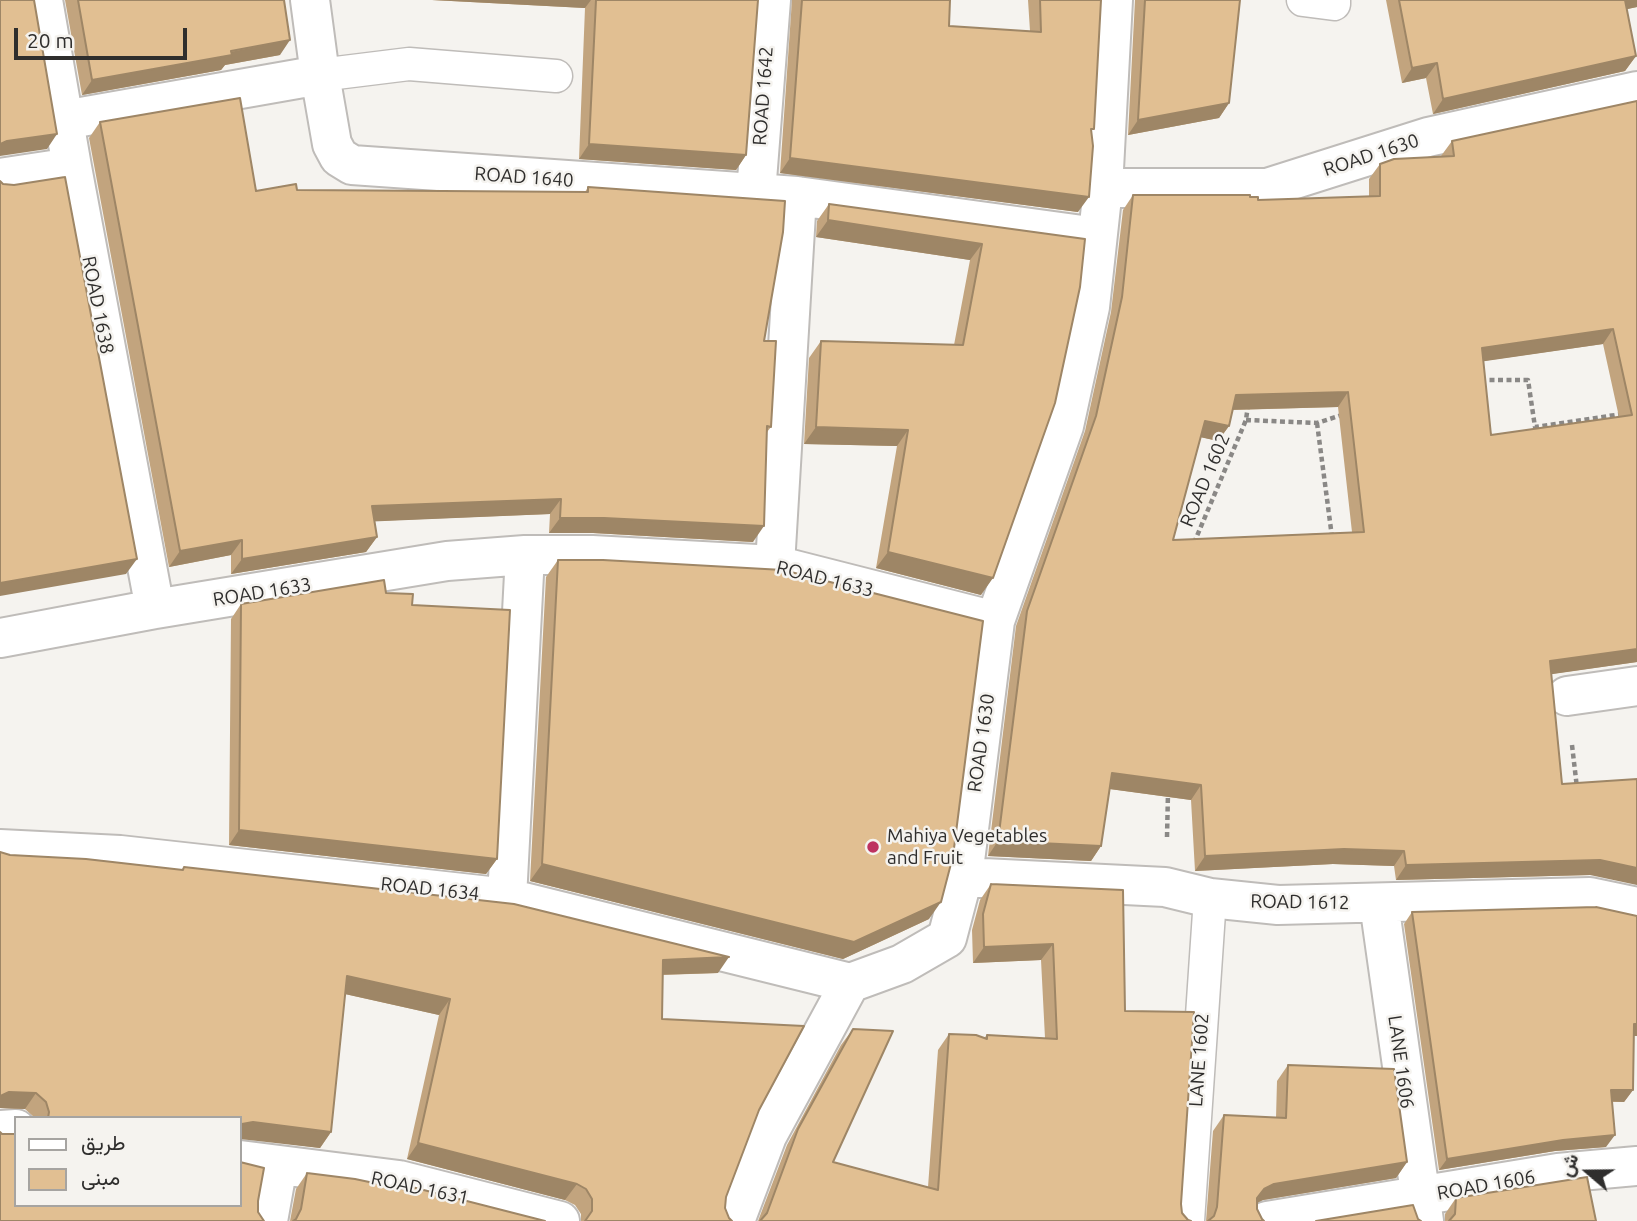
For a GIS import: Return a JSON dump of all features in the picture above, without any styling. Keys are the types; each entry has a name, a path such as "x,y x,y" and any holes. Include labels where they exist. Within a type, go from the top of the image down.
{"street":[{"name":"ROAD 1638","path":"43,0 155,610"},
{"name":"ROAD 1640","path":"310,0 332,144 339,157 352,165 797,196 1097,237"},
{"name":"ROAD 1642","path":"755,193 771,0"},
{"name":"ROAD 1630","path":"850,983 902,964 947,938 963,877 995,621 1064,426 1090,307 1103,188 1113,0"},
{"path":"64,120 320,75"},
{"name":"ROAD 1630","path":"1103,188 1267,188 1428,137 1637,91"},
{"path":"0,178 72,167"},
{"path":"775,565 797,196"},
{"path":"507,898 525,555"},
{"name":"ROAD 1633","path":"0,638 447,561 525,555 592,555 775,565 995,621"},
{"path":"1567,696 1637,686"},
{"name":"ROAD 1634","path":"0,849 120,855 507,898 850,983"},
{"name":"ROAD 1612","path":"963,877 1166,887 1210,898 1278,905 1590,897 1637,907"},
{"name":"LANE 1606","path":"1379,902 1422,1209"},
{"path":"735,1221 767,1136 850,983"},
{"name":"ROAD 1631","path":"242,1160 399,1180 560,1221"},
{"path":"268,1221 278,1165"},
{"name":"ROAD 1606","path":"1422,1209 1558,1173 1637,1166"},
{"path":"1267,1221 1422,1209"}],"lane":[{"path":"1303,0 1334,2"},
{"path":"320,75 409,64 556,76"},
{"name":"LANE 1602","path":"1188,1221 1210,898"}],"path":[{"path":"1468,380 1528,380 1535,427 1624,414"},
{"name":"ROAD 1602","path":"1188,555 1246,420 1250,396"},
{"path":"1246,420 1317,423 1342,414"},
{"path":"1317,423 1333,546"},
{"path":"1166,887 1169,779"}],"building":[{"path":"0,0 34,0 57,134 0,144"},
{"path":"78,0 284,0 290,40 231,51 232,55 92,80"},
{"path":"596,0 758,0 746,155 589,144"},
{"path":"802,0 950,0 949,26 1041,32 1040,0 1101,0 1094,129 1091,129 1093,146 1089,197 790,158"},
{"path":"1145,0 1240,0 1229,103 1138,120"},
{"path":"1399,0 1625,0 1636,56 1443,99 1437,63 1412,68"},
{"path":"240,98 256,191 296,184 297,190 588,192 588,187 785,201 783,232 764,341 776,341 771,427 767,426 764,526 560,518 561,499 372,506 377,537 242,559 242,540 180,551 100,122"},
{"path":"1637,101 1637,649 1550,661 1562,784 1637,779 1637,868 1600,860 1406,865 1404,851 1344,849 1205,856 1201,785 1112,773 1101,846 998,841 1027,611 1096,416 1122,297 1133,195 1250,195 1258,197 1258,200 1380,196 1380,164 1394,159 1454,156 1452,141","holes":["1613,329 1632,415 1491,435 1482,348","1348,392 1364,532 1173,540 1205,421 1229,426 1236,395"]},
{"path":"65,177 137,559 0,583 0,181 14,185"},
{"path":"829,204 1085,239 1080,287 1055,403 993,578 888,552 908,430 816,427 821,341 963,345 982,244 828,220"},
{"path":"558,560 783,570 983,621 953,856 941,902 854,942 542,864"},
{"path":"384,580 386,593 413,594 412,605 510,610 497,859 239,830 241,604"},
{"path":"0,852 183,870 184,867 514,904 729,957 663,960 662,1019 804,1026 759,1110 726,1197 725,1208 732,1221 585,1221 592,1211 592,1199 586,1189 577,1184 418,1143 450,999 347,976 331,1132 253,1122 242,1124 242,1116 48,1116 46,1102 36,1093 9,1092 0,1096"},
{"path":"991,884 1123,890 1125,1011 1194,1012 1181,1204 1182,1213 1191,1221 760,1221 767,1213 798,1129 853,1029 893,1031 833,1162 938,1190 949,1034 976,1035 987,1039 987,1035 1057,1039 1053,944 984,947 983,914"},
{"path":"1596,907 1637,916 1637,1024 1634,1024 1633,1090 1611,1090 1615,1135 1563,1140 1447,1159 1412,912"},
{"path":"1288,1065 1394,1069 1407,1162 1274,1184 1264,1189 1257,1198 1257,1209 1264,1221 1208,1221 1214,1216 1217,1207 1224,1115 1286,1118"},
{"path":"0,1132 14,1134 14,1207 242,1207 242,1162 264,1168 258,1212 264,1221 0,1221"},
{"path":"307,1173 355,1179 407,1190 408,1186 545,1221 293,1221 301,1209"},
{"path":"1587,1177 1596,1221 1449,1221 1455,1214 1456,1198"},
{"path":"1413,1205 1421,1221 1316,1221"}],"place":[{"name":"Mahiya Vegetables and Fruit","path":"873,847"}]}
